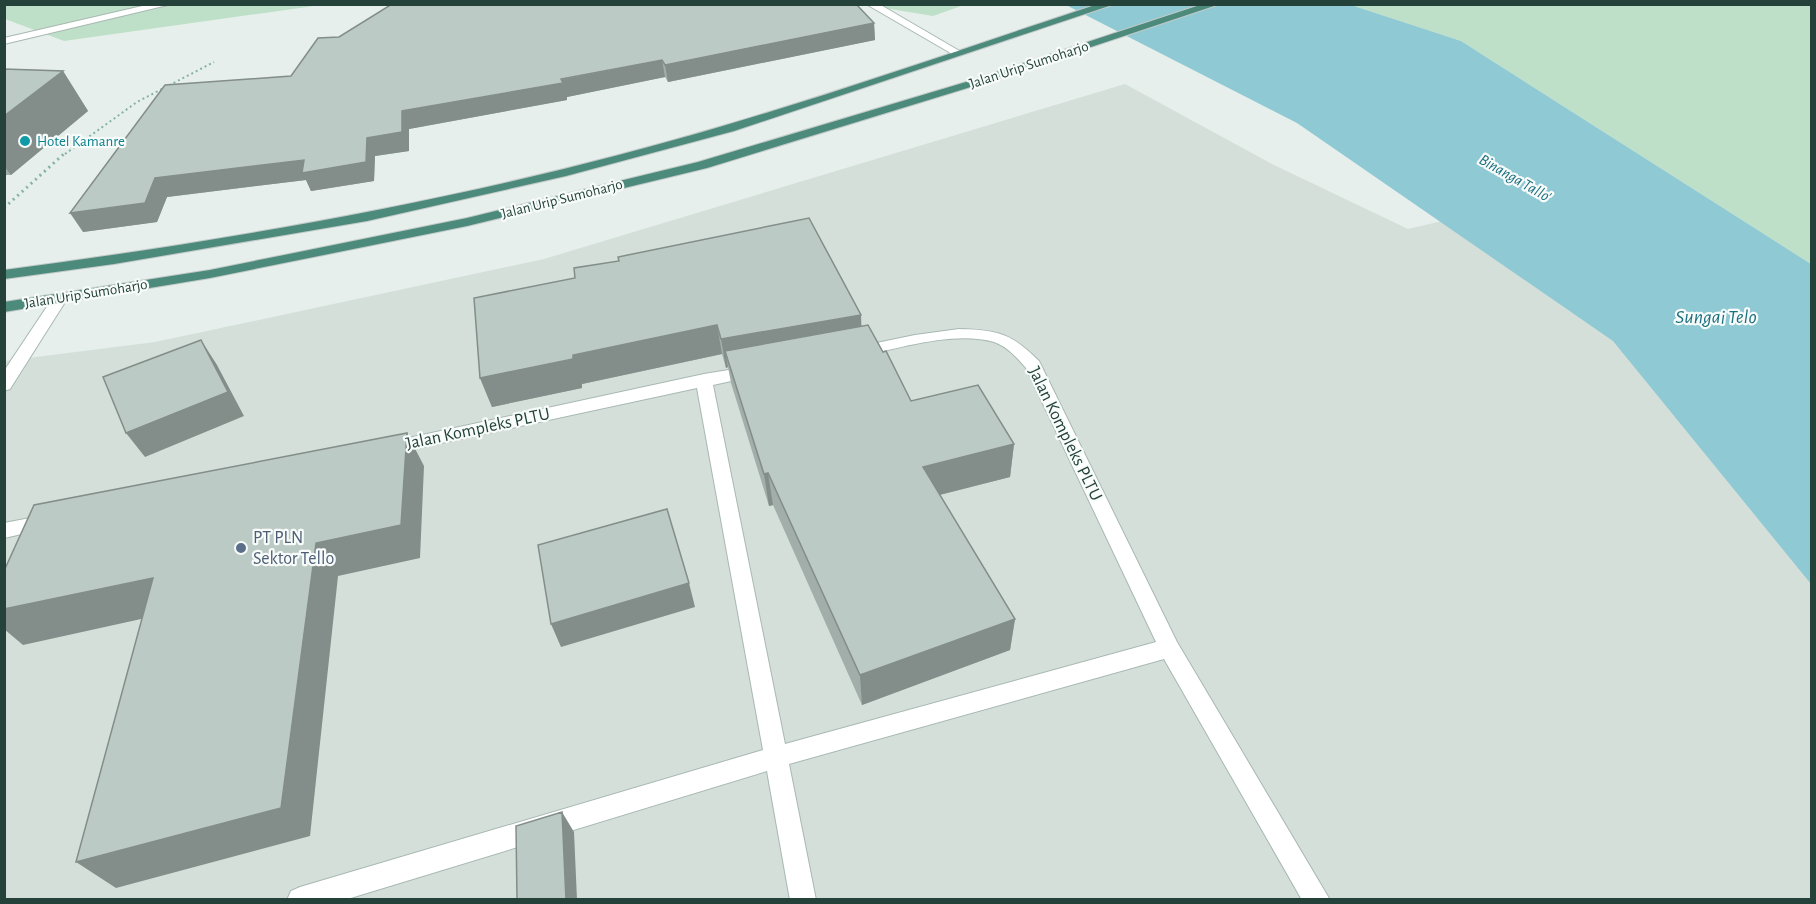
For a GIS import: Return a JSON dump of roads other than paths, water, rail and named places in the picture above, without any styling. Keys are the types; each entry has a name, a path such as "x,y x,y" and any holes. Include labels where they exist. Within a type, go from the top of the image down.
{"highway":[{"name":"Jalan Urip Sumoharjo","path":"4,275 114,260 366,217 566,172 730,129 1110,4"},
{"name":"Jalan Urip Sumoharjo","path":"4,307 210,274 467,222 702,165 1108,40 1215,4"}],"street":[{"path":"4,41 167,4"},
{"path":"871,4 958,53"},
{"path":"4,385 59,299"},
{"name":"Jalan Kompleks PLTU","path":"843,354 959,333 985,335 1012,344 1033,365 1169,648 1317,900"},
{"name":"Jalan Kompleks PLTU","path":"378,450 774,367"},
{"path":"704,380 803,900"},
{"path":"4,531 63,518"},
{"path":"300,900 776,757 1169,648"}],"water":[{"name":"Sungai Telo","path":"1066,5 1351,5 1461,41 1811,264 1811,584 1613,341 1297,123"}],"place":[{"name":"Hotel Kamanre","path":"25,141"},
{"name":"PT PLN Sektor Tello","path":"241,548"}],"water label":[{"name":"Binanga Tallo'","path":"1515,178"}]}
